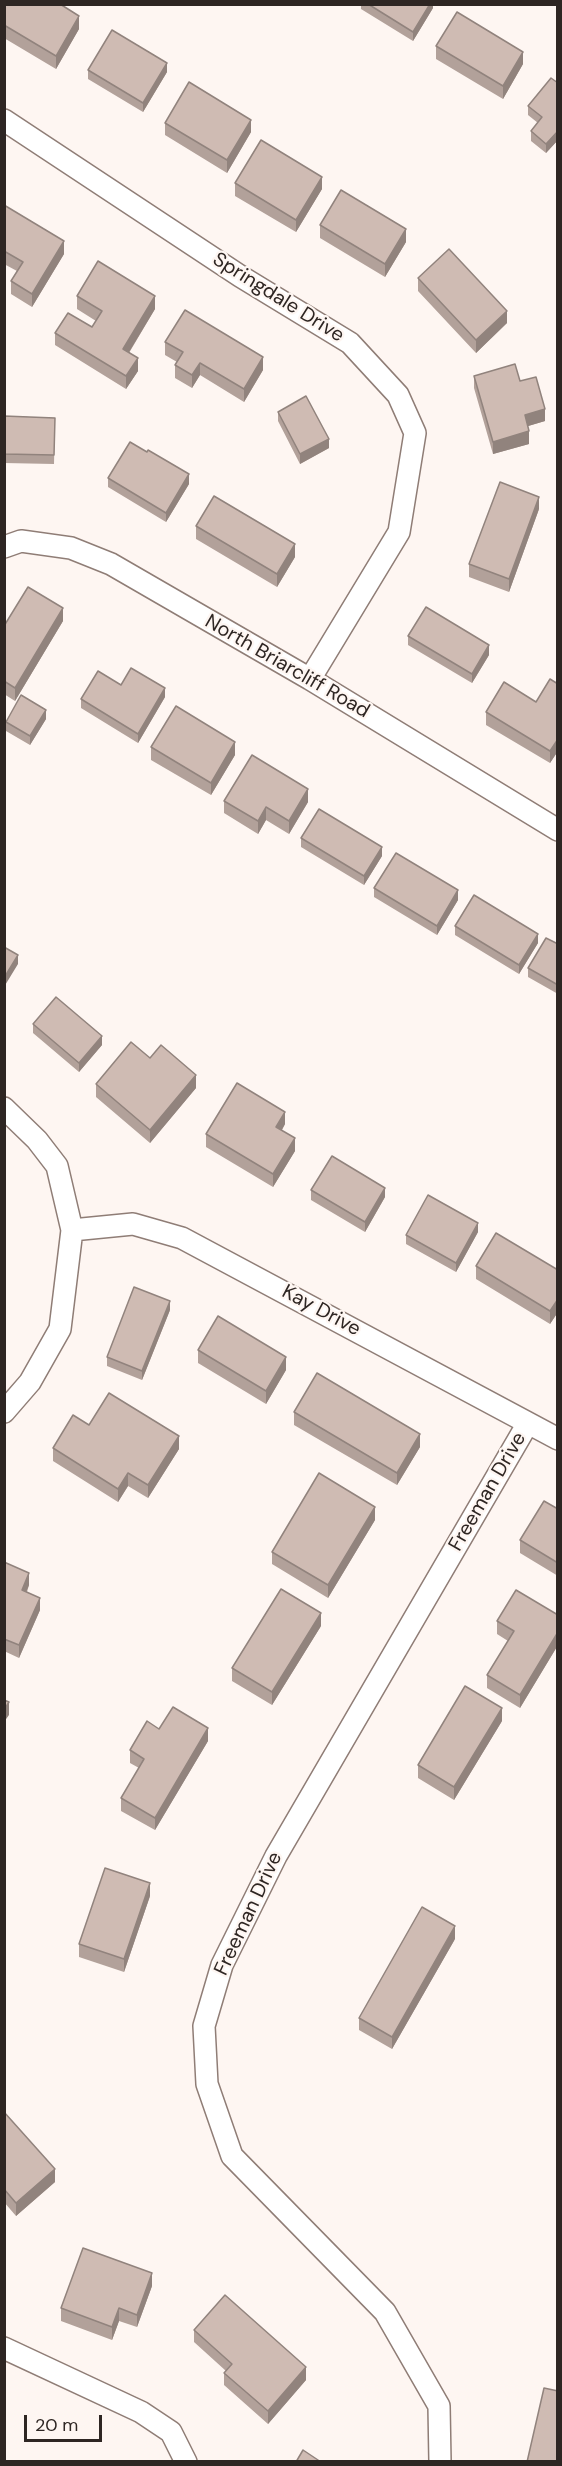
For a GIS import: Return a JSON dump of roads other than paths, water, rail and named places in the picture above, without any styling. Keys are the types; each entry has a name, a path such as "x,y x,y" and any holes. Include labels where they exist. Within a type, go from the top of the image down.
{"street":[{"name":"Springdale Drive","path":"4,120 240,276 350,343 398,395 415,433 399,532 310,679"},
{"name":"North Briarcliff Road","path":"4,547 21,541 71,548 111,564 310,679 558,830"},
{"path":"4,1108 37,1140 57,1166 72,1230 60,1329 30,1382 4,1412"},
{"name":"Kay Drive","path":"72,1230 133,1224 182,1238 558,1439"},
{"name":"Freeman Drive","path":"440,2462 439,2406 385,2312 232,2156 207,2084 204,2025 222,1965 276,1856 528,1423"},
{"path":"4,2348 141,2412 171,2432 186,2462"}]}
